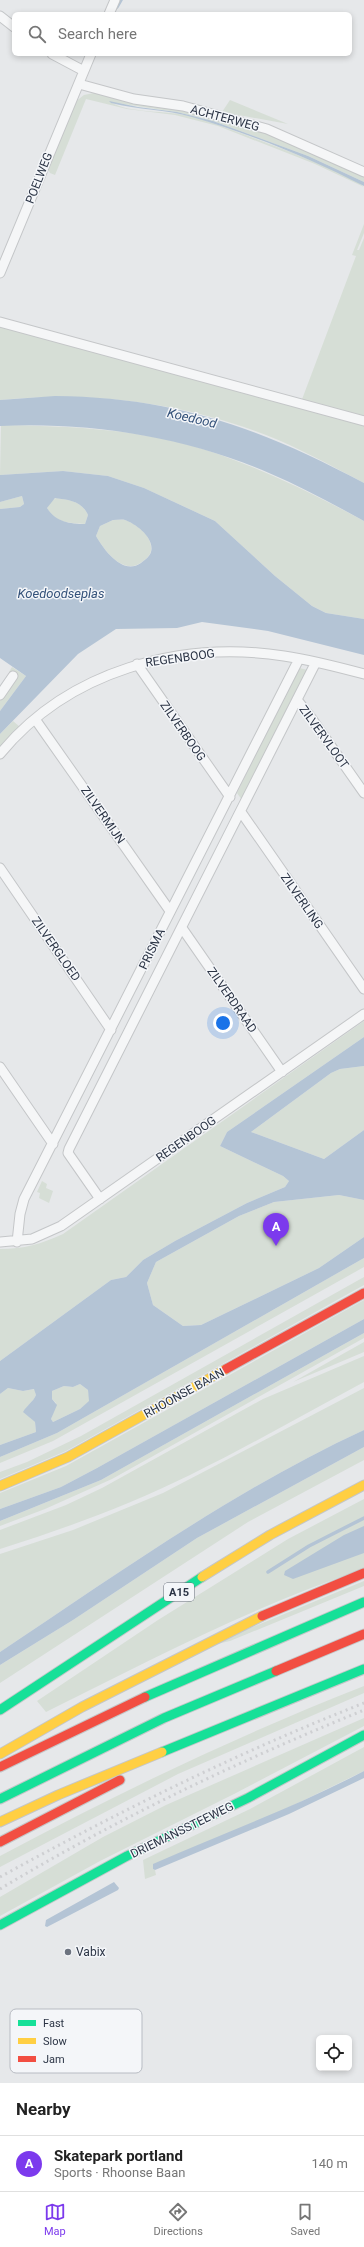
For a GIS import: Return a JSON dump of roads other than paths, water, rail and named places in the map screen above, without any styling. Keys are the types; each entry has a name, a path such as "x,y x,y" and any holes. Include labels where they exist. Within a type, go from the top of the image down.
{"main road":[{"name":"RHOONSE BAAN","path":"0,1486 68,1457 364,1293"},
{"name":"A15","path":"0,1710 200,1578 331,1501 364,1485"},
{"path":"0,1754 28,1736 186,1653 297,1601 364,1573"},
{"path":"0,1767 170,1684 247,1650 364,1602"},
{"path":"0,1799 164,1718 364,1634"},
{"path":"0,1822 58,1795 207,1735 364,1669"},
{"name":"DRIEMANSSTEEWEG","path":"0,1925 133,1853 248,1798 364,1734"},
{"path":"0,1842 207,1735"}],"street":[{"path":"110,12 115,0"},
{"path":"0,16 12,25"},
{"path":"56,56 84,71"},
{"name":"POELWEG","path":"0,273 90,56"},
{"name":"ACHTERWEG","path":"79,84 134,99 183,106 267,129 364,172"},
{"path":"0,322 364,421"},
{"name":"REGENBOOG","path":"0,754 35,719 56,703 88,684 137,664 156,659 215,652 255,653 316,662 364,674"},
{"name":"PRISMA","path":"17,1242 20,1214 24,1199 299,659"},
{"name":"PRISMA","path":"100,1199 68,1153 298,701 316,662"},
{"name":"ZILVERBOOG","path":"137,664 230,797"},
{"path":"0,695 13,676"},
{"name":"ZILVERVLOOT","path":"298,701 364,793"},
{"name":"ZILVERMIJN","path":"35,719 170,911"},
{"name":"ZILVERLING","path":"241,812 364,989"},
{"name":"ZILVERGLOED","path":"0,868 111,1030"},
{"name":"ZILVERDRAAD","path":"182,928 282,1072"},
{"name":"REGENBOOG","path":"0,1242 17,1242 38,1238 52,1232 364,1014"},
{"path":"0,1067 53,1144"}],"water":[{"path":"109,101 138,107 177,112 213,121 308,156 364,182 364,186 301,156 236,131 182,114 131,107 111,103"},
{"name":"Koedood","path":"55,396 139,402 178,409 216,419 289,446 364,483 364,521 269,473 237,460 171,441 138,434 69,427 35,425 0,426 0,400"},
{"name":"Koedoodseplas","path":"63,471 108,476 144,488 215,521 275,576 312,606 326,613 364,619 364,655 268,631 202,622 177,628 116,629 78,654 0,734 0,711 26,676 0,658 0,509 20,507 24,504 22,496 0,502 0,475","holes":["55,498 79,504 88,515 85,524 69,523 59,519 51,513 47,508","113,520 124,520 144,532 150,542 151,552 141,563 134,566 121,564 115,560 99,542 96,536 100,526"]},
{"path":"364,1037 364,1066 340,1069 331,1073 251,1132 324,1159 364,1130 364,1200 339,1195 274,1202 239,1216 156,1262 147,1283 153,1305 183,1326 201,1325 319,1268 364,1237 364,1258 57,1433 0,1457 0,1445 36,1432 35,1422 23,1412 36,1395 34,1389 23,1391 8,1388 0,1394 0,1361 111,1280 126,1277 143,1260 175,1241 247,1203 285,1187 289,1181 283,1176 220,1146 227,1132","holes":["80,1384 88,1390 89,1401 80,1409 53,1422 51,1419 57,1405 52,1399 52,1391 64,1386 73,1387"]},
{"path":"364,1319 364,1333 101,1480 0,1521 0,1509 61,1487"},
{"path":"364,1430 364,1447 197,1538 73,1620 0,1665 0,1652 133,1563 223,1506 316,1453"},
{"path":"364,1526 364,1553 293,1579 284,1575 285,1571 344,1535"},
{"path":"364,1771 364,1778 289,1814 155,1870 153,1869 153,1864 286,1808"},
{"path":"114,1882 119,1888 118,1890 47,1927 45,1926 46,1920"}],"waterway":[{"path":"117,7 121,0"},
{"path":"268,1572 309,1546 364,1518"}],"railway":[{"path":"0,1877 89,1829 225,1762 364,1703"},
{"path":"0,1889 88,1839 179,1792 317,1729 364,1710"}],"place":[{"name":"Skatepark portland","path":"276,1246"},
{"name":"Vabix","path":"68,1952"}]}
